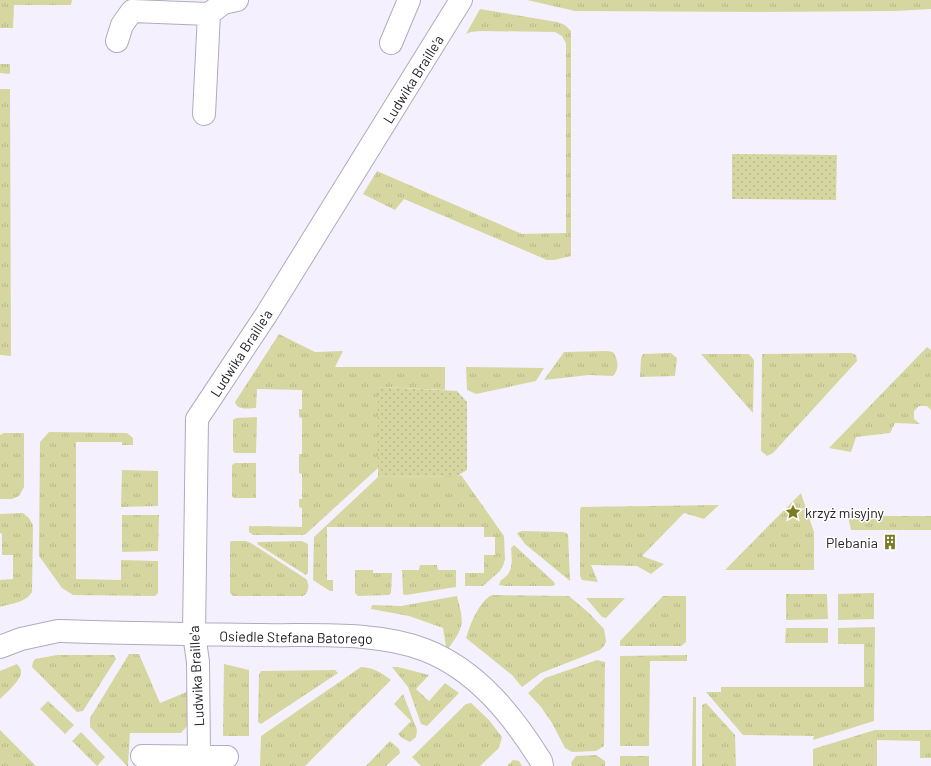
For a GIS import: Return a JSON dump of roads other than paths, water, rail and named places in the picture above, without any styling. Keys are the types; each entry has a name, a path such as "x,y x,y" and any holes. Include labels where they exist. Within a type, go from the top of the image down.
{"street":[{"path":"117,41 122,25 132,11 209,14 223,3 237,0"},
{"path":"391,43 409,0"},
{"name":"Ludwika Braille'a","path":"199,756 198,662 194,634 197,419 266,315 461,0"},
{"path":"204,114 209,14"},
{"name":"Osiedle Stefana Batorego","path":"0,647 21,639 58,632 327,636 378,638 404,643 426,650 446,660 487,691 516,723 534,750 542,766"},
{"path":"142,756 227,756"}],"place":[{"name":"krzyż misyjny","path":"793,512"},
{"name":"Plebania","path":"890,542"}]}
